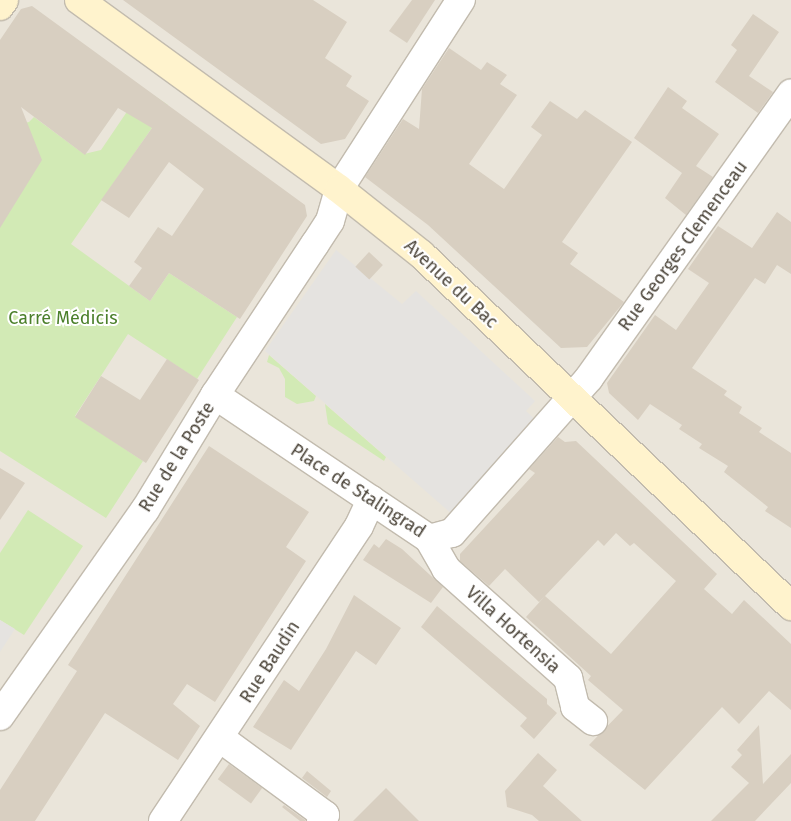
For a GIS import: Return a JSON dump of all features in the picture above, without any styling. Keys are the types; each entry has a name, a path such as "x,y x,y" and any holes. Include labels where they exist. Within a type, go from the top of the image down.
{"main road":[{"path":"0,6 4,0"},
{"name":"Avenue du Bac","path":"79,0 339,189 421,254 573,396 791,606"}],"street":[{"name":"Rue de la Poste","path":"0,716 145,510 215,396 330,221 339,189 461,0"},
{"name":"Rue Georges Clemenceau","path":"573,396 791,94"},
{"name":"Place de Stalingrad","path":"215,396 429,539 452,533 573,396"},
{"name":"Rue Baudin","path":"163,821 220,738 359,526 371,500"},
{"name":"Villa Hortensia","path":"429,539 446,569 568,678 575,707 593,721"},
{"path":"220,738 325,815 321,821"}],"shaded area":[{"path":"0,0 791,0 791,821 0,821"},
{"path":"336,250 402,304 416,291 535,401 526,411 539,423 453,515 265,351"},
{"path":"0,620 15,629 0,652"}],"green space":[{"name":"Carré Médicis","path":"143,88 168,105 71,244 150,301 169,273 237,317 197,379 128,334 75,416 143,461 106,518 0,451 0,132 3,127 29,122 34,117 84,154 101,150"},
{"path":"269,355 316,396 314,401 297,404 285,397 285,379 279,368 267,362"},
{"path":"325,404 386,457 384,461 328,424"},
{"path":"28,510 83,546 24,635 0,620 0,553"}],"building":[{"path":"123,0 313,0 347,22 325,58 352,76 346,86 369,101 345,139 321,144"},
{"path":"412,0 435,0 407,43 389,31"},
{"path":"32,6 305,205 307,216 240,319 169,273 150,301 129,286 142,268 134,262 158,227 172,236 204,189 169,162 129,218 101,200 152,128 118,108 85,155 21,107 42,160 0,228 0,40 21,9"},
{"path":"753,14 779,32 749,76 773,92 758,113 715,82 737,50 731,45"},
{"path":"449,48 481,70 487,62 507,75 500,84 517,95 469,164 504,189 542,135 531,127 550,101 577,119 585,110 632,142 562,242 578,253 570,264 624,302 587,347 561,348 428,225 365,177 403,119 419,129 422,89"},
{"path":"668,87 687,101 682,108 719,134 696,166 713,177 686,215 665,198 682,173 634,138"},
{"path":"777,212 791,222 791,274 777,265 765,284 755,278 692,368 727,391 724,395 742,407 739,413 762,428 759,432 791,453 791,528 765,511 768,507 724,472 728,466 699,448 702,444 679,429 682,425 650,404 638,420 609,393 607,383 655,315 676,330 709,283 688,269 718,226 752,248"},
{"path":"369,252 383,265 369,280 355,267"},
{"path":"167,359 199,380 146,463 75,417 101,376 140,400"},
{"path":"558,437 565,442 576,441 717,574 704,589 732,614 744,600 791,644 791,710 769,691 739,724 722,707 645,790 589,745 623,710 588,680 591,676 526,617 545,596 539,602 505,569 489,586 460,561 460,554 535,473 529,469","holes":["616,533 630,546 634,543 676,581 611,654 545,596 598,540 604,546"]},
{"path":"209,446 309,512 286,547 306,561 215,702 187,684 173,704 200,726 178,760 105,713 35,821 0,821 0,790 77,671 68,665"},
{"path":"0,468 25,483 0,520"},
{"path":"386,539 402,549 443,587 431,603 363,560 374,544 379,548"},
{"path":"354,595 401,628 376,665 356,651 291,750 253,727 284,680 299,691 326,649"},
{"path":"437,606 547,699 547,704 557,713 534,739 520,726 527,718 421,627"},
{"path":"759,725 763,784 791,754 791,783 755,821 711,821 749,783 731,767 742,755 737,750"},
{"path":"538,753 557,770 543,786 582,821 539,821 532,815 507,807 505,791"},
{"path":"229,764 262,788 251,803 218,779"},
{"path":"307,771 331,791 327,797 302,778"},
{"path":"386,788 419,821 353,821"},
{"path":"284,805 306,821 300,821 282,807"}]}
